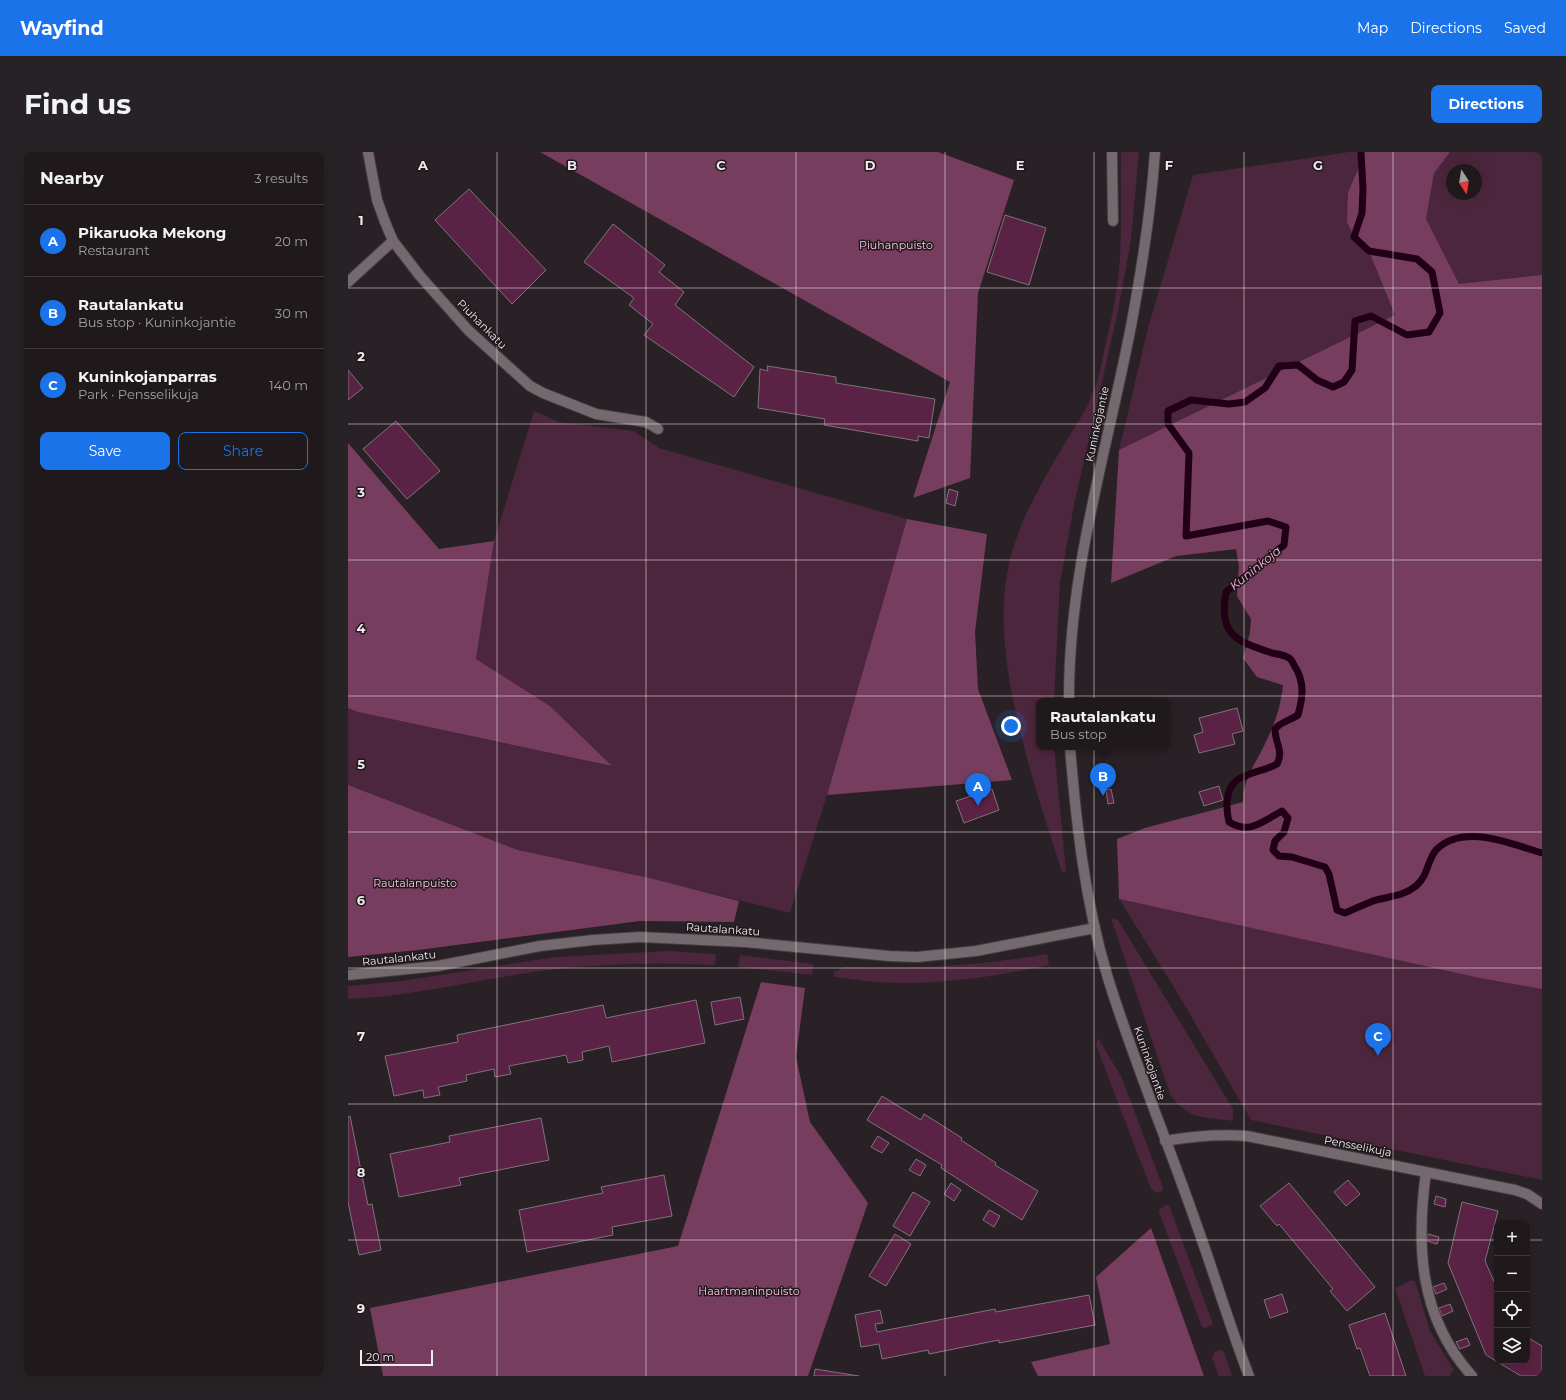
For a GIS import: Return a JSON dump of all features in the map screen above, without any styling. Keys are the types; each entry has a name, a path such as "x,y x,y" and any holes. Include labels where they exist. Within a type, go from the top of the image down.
{"street":[{"name":"Piuhankatu","path":"368,152 377,200 393,241 420,276 468,330 530,386 564,402 596,414 646,422 658,429"},
{"path":"1112,152 1113,221"},
{"name":"Kuninkojantie","path":"1069,698 1072,635 1080,563 1131,326 1147,228 1155,152"},
{"path":"348,282 393,241"},
{"name":"Kuninkojantie","path":"1070,750 1078,833 1095,928 1107,974 1165,1141 1198,1227 1231,1330 1249,1376"},
{"name":"Rautalankatu","path":"348,975 438,966 540,946 593,940 640,937 684,938 889,956 917,957 976,951 1095,928"},
{"name":"Pensselikuja","path":"1165,1141 1218,1134 1247,1136 1515,1190 1527,1194 1542,1204"},
{"path":"1426,1172 1420,1218 1423,1275 1428,1295 1444,1338 1472,1376"}],"shaded area":[{"path":"1121,152 1139,152 1131,240 1118,311 1074,505 1060,583 1054,698 1036,698 1036,750 1054,750 1066,871 1062,872 1029,764 1018,724 1010,685 1005,646 1004,609 1007,574 1015,542 1027,512 1088,404 1097,382 1118,280 1121,232"},
{"path":"1349,152 1542,152 1542,1180 1251,1120 1177,992 1119,899 1479,977 1245,818 1243,793 1274,723 1281,704 1283,685 1257,677 1243,658 1250,633 1251,619 1237,596 1239,566 1236,549 1176,556 1111,583 1149,478 1161,430 1119,450 1148,328 1193,175"},
{"path":"534,411 559,422 634,431 659,448 907,519 827,795 790,913 654,879 518,850 348,785 348,708 358,712 611,766 550,706 476,659 494,541"},
{"path":"1111,918 1118,920 1233,1109 1233,1121 1205,1118 1190,1113 1183,1109 1170,1094"},
{"path":"668,951 716,954 715,965 636,964 577,967 531,972 401,994 348,999 348,986 402,981 555,957"},
{"path":"1047,954 1049,965 963,980 898,983 871,982 834,977 834,972 845,967 897,968 946,966"},
{"path":"740,955 814,964 812,975 738,967"},
{"path":"1098,1038 1122,1078 1163,1188 1162,1191 1157,1193 1151,1189 1096,1045"},
{"path":"1169,1205 1213,1324 1206,1328 1202,1327 1159,1212 1159,1209"},
{"path":"1411,1280 1415,1281 1430,1331 1454,1370 1449,1376 1425,1376 1395,1288"},
{"path":"1221,1350 1224,1352 1232,1376 1219,1376 1212,1358 1215,1351"}],"green space":[{"name":"Piuhanpuisto","path":"540,152 938,152 1014,180 978,293 970,478 913,498 950,382"},
{"path":"1361,152 1450,152 1434,173 1426,219 1459,284 1542,275 1542,989 1480,978 1119,899 1117,839 1145,828 1243,802 1243,794 1247,779 1275,721 1281,700 1283,685 1257,677 1243,658 1250,633 1251,619 1237,596 1239,566 1236,549 1176,556 1111,583 1119,450 1395,315 1369,251 1354,237 1347,222 1348,192 1361,163"},
{"path":"348,443 439,549 494,541 476,659 550,706 612,766 358,712 348,708"},
{"path":"907,519 987,534 975,632 978,689 1012,780 827,795"},
{"name":"Rautalanpuisto","path":"348,785 518,850 654,879 739,901 734,922 640,921 418,950 348,957"},
{"name":"Haartmaninpuisto","path":"761,982 805,988 796,1057 810,1122 868,1203 808,1376 383,1376 370,1308 678,1246"},
{"path":"1151,1228 1204,1376 1038,1376 1031,1362 1110,1344 1096,1277"}],"building":[{"path":"469,189 546,270 512,304 435,220"},
{"path":"1005,215 1046,228 1029,285 987,272"},
{"path":"613,224 665,265 659,272 684,292 675,305 754,367 734,397 644,335 653,324 629,305 634,298 584,262"},
{"path":"767,366 836,377 836,383 935,399 929,438 918,436 918,441 824,425 825,419 758,408 760,369 768,371"},
{"path":"348,370 363,388 348,400"},
{"path":"396,421 440,471 407,499 363,449"},
{"path":"949,489 958,492 955,506 946,503"},
{"path":"1237,708 1243,731 1232,734 1235,744 1199,753 1194,735 1203,732 1199,718"},
{"path":"1219,786 1223,800 1204,806 1199,792"},
{"path":"992,789 999,810 964,823 956,801"},
{"path":"1111,789 1114,803 1108,804 1106,790"},
{"path":"740,997 744,1019 715,1025 711,1002"},
{"path":"696,1000 705,1043 612,1062 609,1046 582,1052 583,1060 568,1063 566,1055 509,1066 511,1074 495,1077 494,1069 466,1075 467,1081 438,1087 440,1095 424,1098 423,1090 394,1096 385,1056 458,1042 457,1035 603,1005 606,1018"},
{"path":"882,1096 921,1120 924,1114 962,1138 961,1140 996,1163 995,1165 1038,1191 1022,1220 941,1168 942,1165 867,1120"},
{"path":"350,1116 368,1205 372,1204 381,1250 359,1255 348,1202 348,1117"},
{"path":"541,1118 549,1160 459,1178 461,1185 399,1197 390,1154 450,1142 449,1136"},
{"path":"878,1136 889,1143 882,1153 871,1147"},
{"path":"916,1159 926,1165 920,1176 909,1170"},
{"path":"664,1175 672,1216 612,1227 613,1235 527,1252 519,1210 603,1193 601,1187"},
{"path":"1348,1180 1360,1194 1346,1206 1334,1192"},
{"path":"951,1183 961,1190 954,1201 944,1194"},
{"path":"1289,1183 1375,1287 1347,1311 1330,1291 1333,1289 1279,1224 1277,1226 1260,1206"},
{"path":"913,1192 930,1202 910,1236 893,1226"},
{"path":"1436,1196 1446,1199 1445,1207 1434,1204"},
{"path":"1462,1202 1498,1211 1496,1220 1494,1220 1494,1226 1485,1261 1494,1281 1494,1360 1486,1355 1448,1263"},
{"path":"989,1210 1000,1216 994,1227 983,1220"},
{"path":"895,1234 911,1244 886,1286 869,1276"},
{"path":"1428,1234 1439,1237 1437,1244 1427,1241"},
{"path":"1444,1283 1447,1289 1436,1294 1433,1287"},
{"path":"1282,1294 1288,1312 1270,1318 1264,1300"},
{"path":"1089,1295 1095,1325 999,1343 999,1340 929,1354 928,1350 882,1359 879,1344 861,1347 855,1315 880,1310 883,1323 875,1324 877,1332 995,1309 996,1312"},
{"path":"1450,1304 1453,1311 1442,1316 1439,1308"},
{"path":"1385,1313 1406,1376 1370,1376 1360,1348 1357,1349 1349,1325"},
{"path":"1467,1338 1470,1345 1460,1349 1456,1342"},
{"path":"1530,1339 1542,1346 1542,1376 1521,1376 1501,1364 1530,1364"},
{"path":"815,1369 859,1376 814,1376"}],"waterway":[{"name":"Kuninkoja","path":"1361,152 1363,189 1362,213 1354,237 1369,251 1417,259 1432,272 1440,313 1429,332 1407,335 1371,316 1355,321 1352,370 1344,382 1333,387 1317,380 1298,365 1279,366 1265,388 1245,402 1229,404 1191,400 1168,411 1168,424 1189,453 1186,536 1268,521 1286,527 1284,545 1226,592 1224,606 1225,618 1227,627 1239,640 1259,649 1285,656 1290,659 1300,677 1302,690 1301,702 1298,715 1275,729 1280,755 1277,764 1241,778 1232,785 1227,800 1229,822 1237,826 1250,827 1282,811 1288,818 1284,832 1275,841 1273,850 1279,856 1292,857 1325,867 1329,874 1337,910 1345,913 1373,901 1411,890 1420,882 1426,872 1431,857 1437,849 1448,841 1460,837 1474,836 1488,838 1542,853"}],"place":[{"name":"Rautalankatu","path":"1103,796"},
{"name":"Pikaruoka Mekong","path":"978,806"},
{"name":"Kuninkojanparras","path":"1378,1056"}]}
